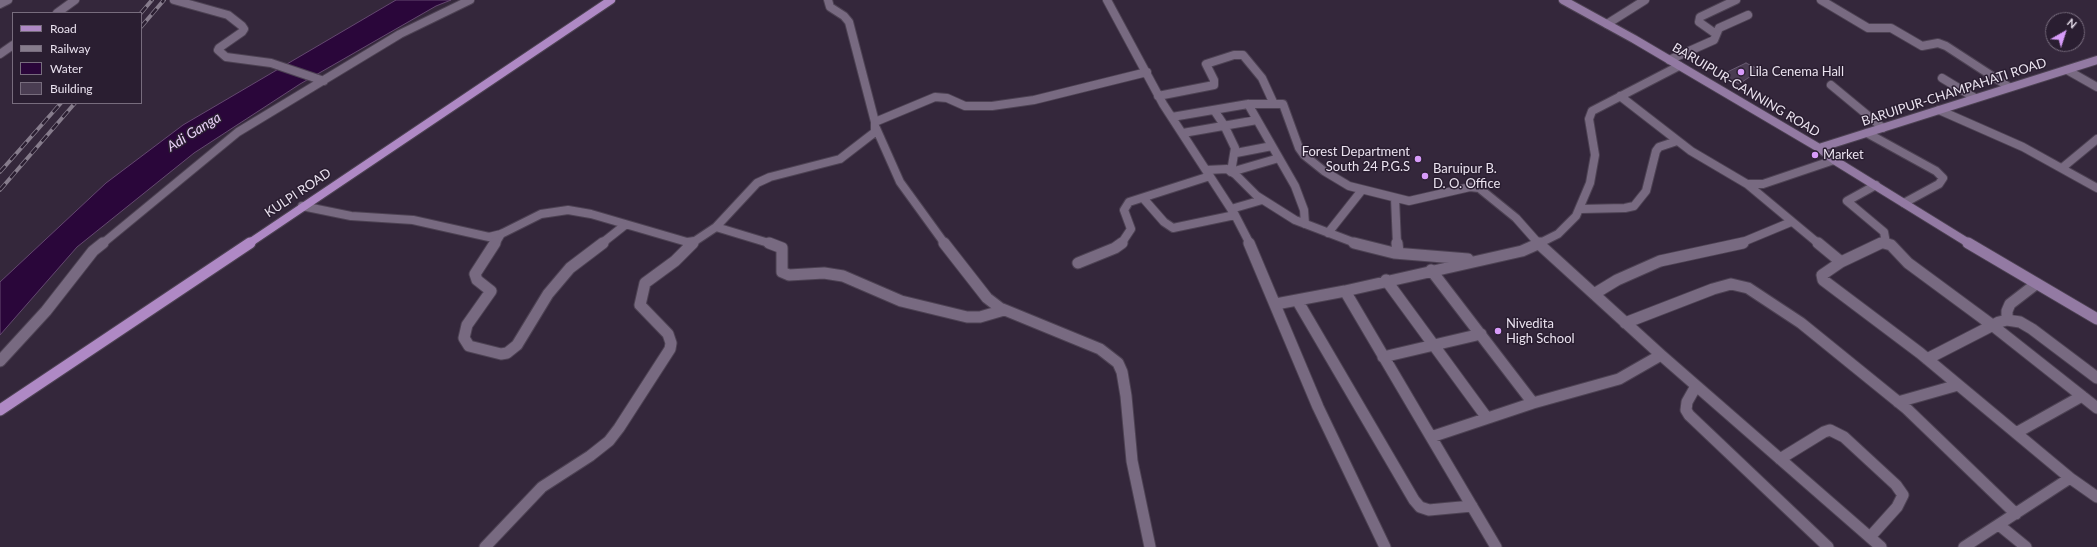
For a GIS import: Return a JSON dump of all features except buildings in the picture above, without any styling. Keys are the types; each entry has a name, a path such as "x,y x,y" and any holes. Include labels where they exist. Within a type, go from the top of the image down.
{"main road":[{"name":"KULPI ROAD","path":"0,410 611,0"},
{"name":"BARUIPUR-CANNING ROAD","path":"1563,0 1819,148 1834,160 2036,284 2097,319"},
{"name":"BARUIPUR-CHAMPAHATI ROAD","path":"1819,148 2097,60"}],"street":[{"path":"0,4 8,0"},
{"path":"58,12 75,0"},
{"path":"174,0 228,15 242,26 242,32 219,48 218,50 223,55 280,66 319,80"},
{"path":"0,361 30,330 74,274 106,240 238,132 319,80 400,34 470,0"},
{"path":"828,0 830,7 844,16 849,22 876,125 893,169 900,182 980,291 1004,310 1100,349 1118,364 1122,372 1126,396 1132,462 1150,547"},
{"path":"1107,0 1147,72 1158,96 1233,212 1276,304 1318,408 1385,547"},
{"path":"1606,24 1645,0"},
{"path":"1716,34 1699,22 1700,17 1736,0"},
{"path":"1821,0 1868,28 1891,28 1922,46 1938,43 1946,46 2010,88"},
{"path":"1669,60 1714,40 1716,34 1722,26 1748,15"},
{"path":"0,54 12,46"},
{"path":"1158,96 1214,85 1214,80 1206,64 1234,55 1242,55 1248,59 1262,78 1273,102"},
{"path":"1276,304 1345,291 1386,280 1484,260 1539,244 1558,234 1576,216 1590,183 1595,155 1589,119 1590,114 1620,96 1679,66"},
{"path":"2067,70 2097,87"},
{"path":"486,547 542,487 590,456 609,441 619,428 670,349 672,343 668,334 640,305 646,284 675,261 696,241 716,227 757,183 770,177 840,159 869,138 876,125 935,97 947,98 965,106 1004,104 1034,100 1147,72"},
{"path":"1942,78 1975,98"},
{"path":"1831,85 1884,128"},
{"path":"1620,96 1696,155 1748,184 1841,262"},
{"path":"1172,117 1248,104 1273,102 1283,104 1299,148 1304,155 1344,184 1362,190 1409,201 1470,188 1479,188 1516,218 1539,244 1660,355 1881,547"},
{"path":"1248,104 1292,180 1303,204 1304,224"},
{"path":"1214,110 1235,146 1236,153 1231,172"},
{"path":"1939,110 2023,147 2097,188"},
{"path":"1183,133 1257,120"},
{"path":"1867,133 1936,171 1943,178 1939,184 1904,203"},
{"path":"1580,209 1625,208 1634,206 1639,202 1646,191 1656,152 1659,147 1678,141"},
{"path":"2062,168 2096,141"},
{"path":"1236,153 1272,146"},
{"path":"1231,172 1279,158"},
{"path":"1748,184 1763,184 1834,160"},
{"path":"1078,263 1115,248 1123,242 1132,229 1124,210 1124,206 1129,202 1222,169 1231,172 1262,200 1304,224 1328,233 1376,249 1398,253 1484,260"},
{"path":"1876,185 1848,199 1848,201 1884,232 1886,243"},
{"path":"1328,233 1362,190"},
{"path":"1143,198 1164,222 1173,228 1233,212 1262,200"},
{"path":"1396,198 1395,220 1398,253"},
{"path":"302,206 351,216 413,220 489,237 501,234 534,216 556,211 580,212 687,242 696,241"},
{"path":"1594,294 1617,280 1660,261 1745,242 1792,222"},
{"path":"501,234 475,274 475,278 491,291 467,325 464,338 468,346 501,354 507,353 517,345 548,294 570,268 625,225"},
{"path":"716,227 782,248 782,272 789,275 824,273 843,276 901,301 967,317 980,317 1004,310"},
{"path":"2097,408 1992,325 1908,263 1896,249 1886,243 1882,242 1841,262 1822,275 1824,280 1927,359 2070,478 2097,497"},
{"path":"1431,270 1533,403"},
{"path":"1386,280 1486,418"},
{"path":"1625,323 1713,289 1731,284 1739,285 1754,291 1801,323 1898,402 2016,514"},
{"path":"2007,320 2007,311 2010,304 2036,284"},
{"path":"1345,291 1496,547"},
{"path":"1298,300 1414,500 1420,507 1429,510 1472,506"},
{"path":"1927,359 1992,325 2007,320 2020,322 2032,329 2097,378"},
{"path":"1383,357 1481,334"},
{"path":"1431,437 1533,403 1619,379 1660,355"},
{"path":"1898,402 1958,384"},
{"path":"1696,386 1687,402 1686,410 1689,415 1828,547"},
{"path":"2016,433 2082,396"},
{"path":"1780,460 1824,432 1830,430 1844,437 1896,484 1903,495 1897,507 1870,537"},
{"path":"1964,547 2070,478"},
{"path":"1999,525 2026,547"}],"water":[{"name":"Adi Ganga","path":"396,0 451,0 436,6 300,84 194,153 77,247 0,335 0,282 106,183 183,125"}],"railway":[{"path":"142,12 152,0"},
{"path":"142,26 164,0"},
{"path":"0,172 60,104"},
{"path":"0,190 74,104"}],"place":[{"name":"Lila Cenema Hall","path":"1741,72"},
{"name":"Market","path":"1815,155"},
{"name":"Forest Department South 24 P.G.S","path":"1418,159"},
{"name":"Baruipur B. D. O. Office","path":"1425,176"},
{"name":"Nivedita High School","path":"1498,331"}]}
